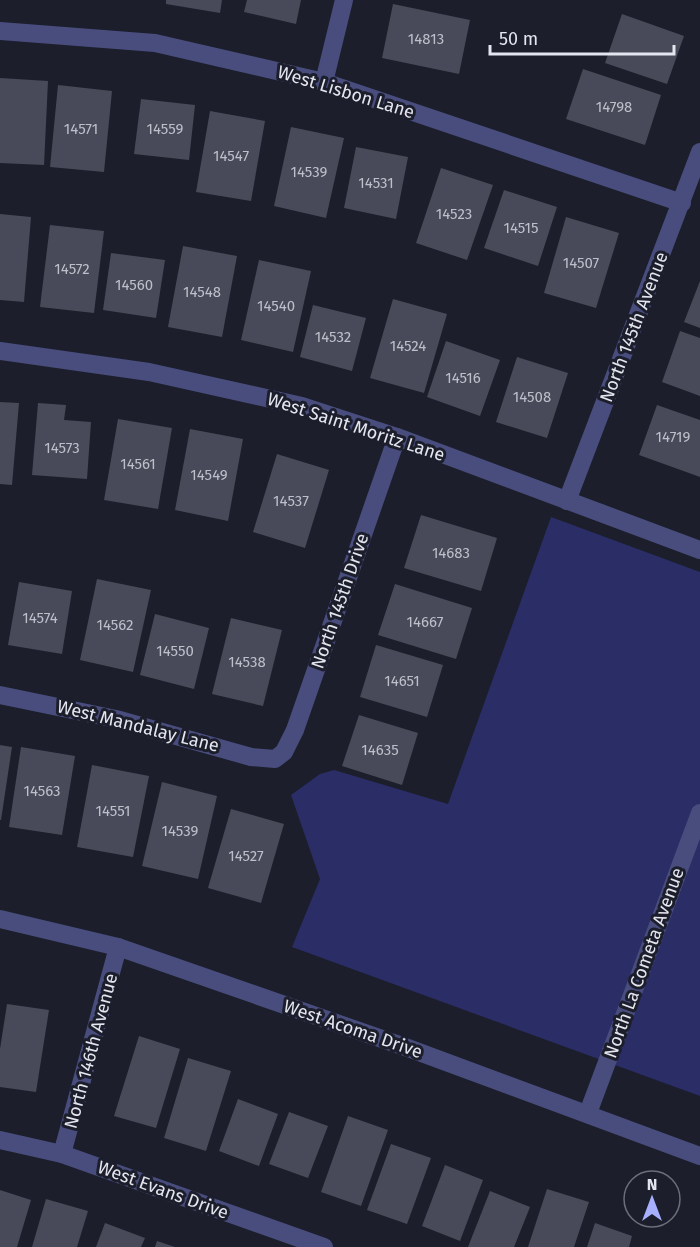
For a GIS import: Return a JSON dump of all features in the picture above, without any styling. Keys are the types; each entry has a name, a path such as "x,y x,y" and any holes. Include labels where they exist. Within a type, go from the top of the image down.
{"street":[{"path":"324,82 344,0"},
{"name":"West Lisbon Lane","path":"0,31 155,43 324,82 682,203"},
{"name":"North 145th Avenue","path":"567,501 700,152"},
{"name":"West Saint Moritz Lane","path":"0,351 54,356 205,383 302,406 397,437 700,550"},
{"name":"North 145th Drive","path":"275,759 284,752 295,730 397,437"},
{"name":"West Mandalay Lane","path":"0,695 127,722 251,757 275,759"},
{"name":"North La Cometa Avenue","path":"588,1113 700,813"},
{"name":"West Acoma Drive","path":"0,918 118,947 588,1113 700,1156"},
{"name":"North 146th Avenue","path":"63,1154 118,947"},
{"name":"West Evans Drive","path":"0,1140 63,1154 324,1247"}],"shaded area":[{"path":"551,517 700,572 700,1096 292,947 320,879 291,795 320,774 334,770 448,804"}],"building":[{"path":"166,0 222,0 220,13 166,4"},
{"path":"247,0 301,0 296,24 244,12"},
{"path":"393,4 470,20 459,74 382,58"},
{"path":"622,14 684,36 667,84 605,63"},
{"path":"583,69 661,95 645,145 566,119"},
{"path":"0,78 48,81 44,165 0,163"},
{"path":"58,85 112,91 104,172 50,167"},
{"path":"141,99 195,105 189,160 134,154"},
{"path":"210,111 265,121 251,201 196,192"},
{"path":"291,127 344,138 326,218 274,206"},
{"path":"356,147 408,157 396,219 344,208"},
{"path":"441,168 493,185 467,260 416,243"},
{"path":"504,190 557,207 538,266 484,248"},
{"path":"0,214 31,217 24,302 0,300"},
{"path":"566,217 619,233 596,308 544,293"},
{"path":"50,225 104,231 94,313 40,307"},
{"path":"183,246 237,256 222,337 168,327"},
{"path":"111,253 165,260 156,318 103,310"},
{"path":"259,260 311,271 293,352 241,340"},
{"path":"700,281 700,328 684,322"},
{"path":"393,299 447,314 424,393 370,378"},
{"path":"313,305 366,318 352,371 300,357"},
{"path":"680,331 700,338 700,396 662,382"},
{"path":"446,341 500,360 480,416 427,397"},
{"path":"517,357 568,373 547,438 496,422"},
{"path":"0,402 19,403 12,485 0,484"},
{"path":"38,403 66,405 64,420 91,422 87,479 32,475"},
{"path":"657,405 700,420 700,477 639,455"},
{"path":"118,419 172,428 158,509 104,500"},
{"path":"190,429 243,439 228,521 175,510"},
{"path":"277,454 329,470 305,548 253,532"},
{"path":"421,515 497,538 481,591 404,568"},
{"path":"97,579 151,590 133,672 80,660"},
{"path":"19,582 72,591 62,654 8,645"},
{"path":"395,584 472,608 456,659 378,635"},
{"path":"155,614 209,628 194,689 140,675"},
{"path":"231,618 282,630 263,706 212,694"},
{"path":"376,645 443,665 427,717 360,697"},
{"path":"359,715 418,733 402,785 342,766"},
{"path":"0,745 12,747 1,820 0,820"},
{"path":"21,747 75,756 62,835 9,827"},
{"path":"92,765 149,776 133,857 77,847"},
{"path":"162,782 217,796 198,879 142,866"},
{"path":"231,809 284,824 261,903 208,888"},
{"path":"7,1004 49,1010 36,1092 0,1087 0,1049"},
{"path":"139,1036 180,1049 156,1128 114,1116"},
{"path":"188,1058 231,1071 206,1151 164,1138"},
{"path":"238,1099 278,1114 259,1166 219,1151"},
{"path":"289,1112 328,1126 308,1178 269,1164"},
{"path":"348,1116 388,1130 361,1206 321,1192"},
{"path":"391,1144 431,1158 407,1224 367,1210"},
{"path":"445,1165 483,1180 460,1241 422,1226"},
{"path":"547,1189 589,1202 574,1247 528,1247"},
{"path":"0,1190 31,1200 17,1247 0,1247"},
{"path":"490,1191 530,1207 514,1247 468,1247"},
{"path":"46,1199 88,1211 77,1247 32,1247"},
{"path":"105,1223 145,1238 141,1247 96,1247"},
{"path":"595,1223 632,1236 629,1247 587,1247"},
{"path":"157,1241 175,1247 155,1247"}]}
